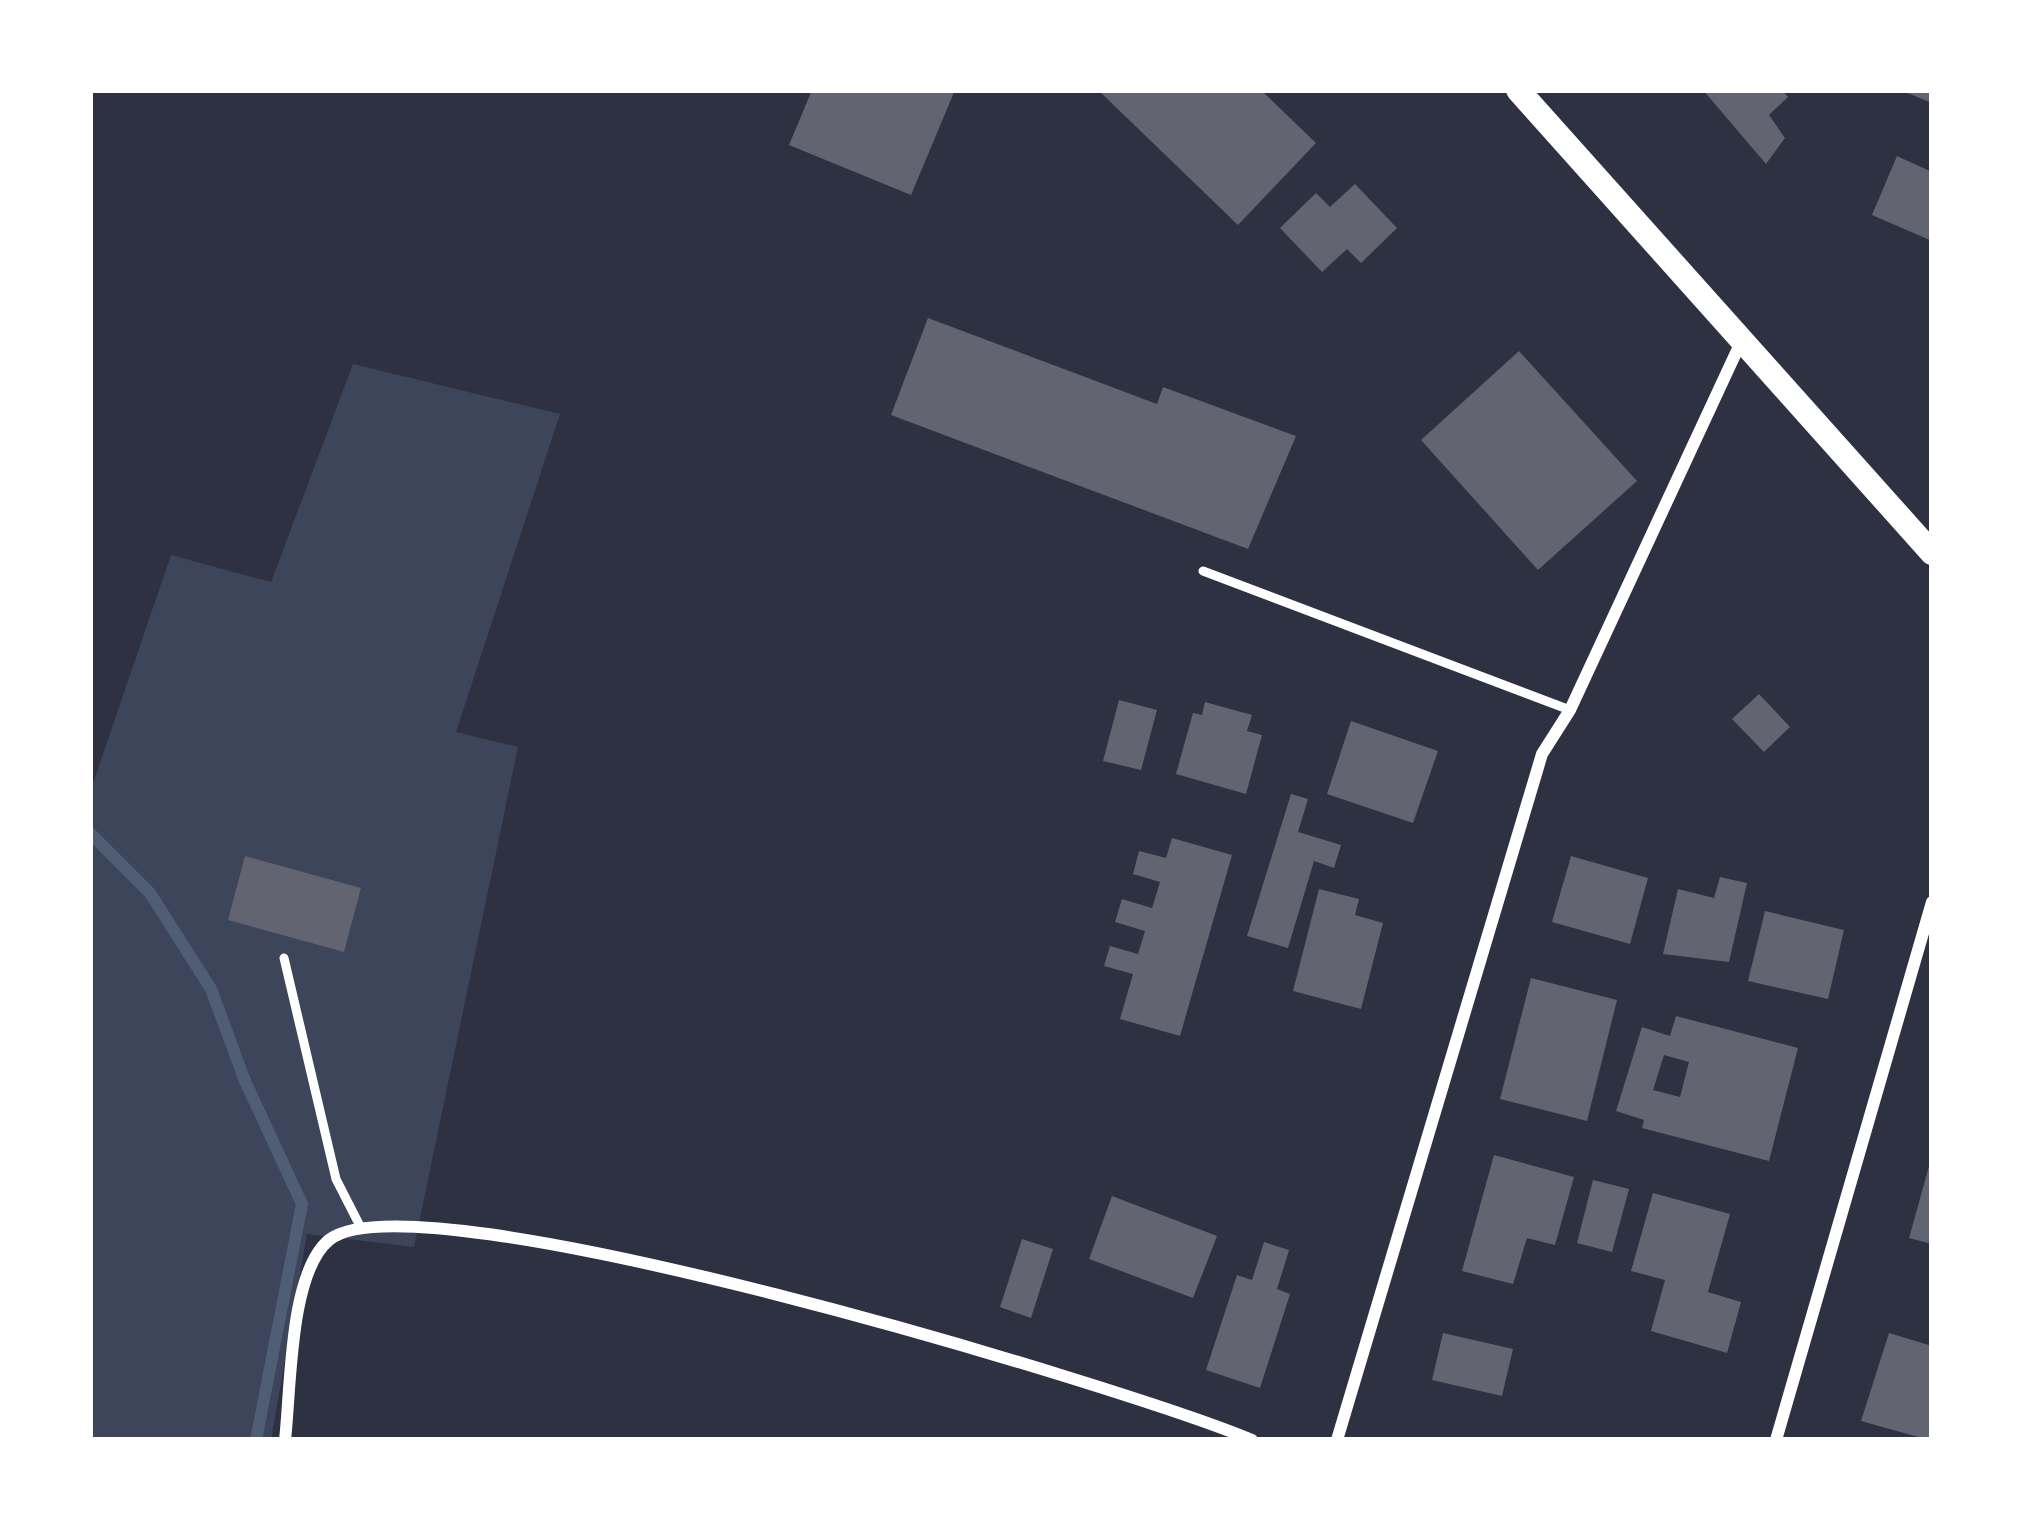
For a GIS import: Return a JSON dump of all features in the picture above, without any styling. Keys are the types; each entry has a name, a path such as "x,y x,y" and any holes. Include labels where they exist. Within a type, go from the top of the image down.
{"main road":[{"path":"1518,90 1932,553"}],"street":[{"path":"1337,1440 1542,754 1570,710 1742,341"},
{"path":"1776,1440 1932,902"},
{"path":"285,1440 302,1290 326,1242 360,1226 404,1224 682,1271 815,1303 1028,1363 1252,1440"}],"lane":[{"path":"1203,571 1570,710"},
{"path":"284,958 336,1179 360,1226"}],"shaded area":[{"path":"353,364 560,414 456,732 518,747 414,1247 307,1234 271,1440 90,1440 90,792 171,555 271,582"}],"building":[{"path":"812,90 955,90 911,195 789,145"},
{"path":"1098,90 1261,90 1316,143 1238,225"},
{"path":"1703,90 1782,90 1788,97 1769,115 1785,138 1766,164"},
{"path":"1900,90 1932,90 1932,103"},
{"path":"1897,156 1932,172 1932,241 1872,215"},
{"path":"1355,184 1397,228 1361,263 1347,249 1322,272 1280,228 1316,193 1330,207"},
{"path":"928,318 1157,404 1163,387 1296,436 1248,549 891,415"},
{"path":"1519,351 1637,481 1538,570 1421,440"},
{"path":"1759,694 1790,727 1764,752 1732,719"},
{"path":"1119,700 1157,710 1141,770 1103,761"},
{"path":"1205,702 1252,715 1247,731 1262,735 1246,794 1176,774 1193,713 1202,715"},
{"path":"1351,721 1438,751 1413,823 1327,794"},
{"path":"1291,794 1308,799 1298,832 1341,845 1334,868 1314,861 1288,948 1247,936"},
{"path":"1172,838 1232,855 1180,1036 1120,1019 1133,974 1104,966 1110,946 1138,954 1145,931 1115,922 1122,899 1152,908 1160,882 1133,874 1139,851 1166,858"},
{"path":"245,856 361,888 344,952 228,920"},
{"path":"1571,856 1648,878 1630,944 1552,922"},
{"path":"1720,877 1747,883 1729,962 1663,954 1678,889 1714,898"},
{"path":"1319,889 1359,899 1355,915 1383,923 1361,1009 1293,991"},
{"path":"1765,911 1844,930 1828,999 1748,981"},
{"path":"1531,978 1617,1000 1587,1121 1500,1099"},
{"path":"1676,1016 1798,1048 1769,1161 1642,1128 1644,1120 1616,1111 1642,1027 1670,1036","holes":["1664,1055 1689,1062 1680,1097 1653,1090"]},
{"path":"1494,1155 1574,1177 1555,1245 1527,1238 1513,1284 1462,1271"},
{"path":"1932,1159 1932,1244 1909,1238"},
{"path":"1593,1180 1629,1189 1612,1252 1577,1243"},
{"path":"1653,1193 1730,1214 1708,1292 1741,1302 1727,1353 1651,1331 1665,1280 1631,1271"},
{"path":"1112,1196 1217,1236 1193,1298 1089,1259"},
{"path":"1022,1239 1053,1249 1031,1318 1000,1307"},
{"path":"1264,1242 1289,1250 1277,1289 1290,1294 1260,1388 1206,1370 1237,1275 1252,1280"},
{"path":"1443,1333 1513,1349 1502,1396 1432,1380"},
{"path":"1889,1333 1932,1346 1929,1440 1861,1421"}],"waterway":[{"path":"90,833 150,893 211,989 245,1081 302,1204 256,1440"}]}
